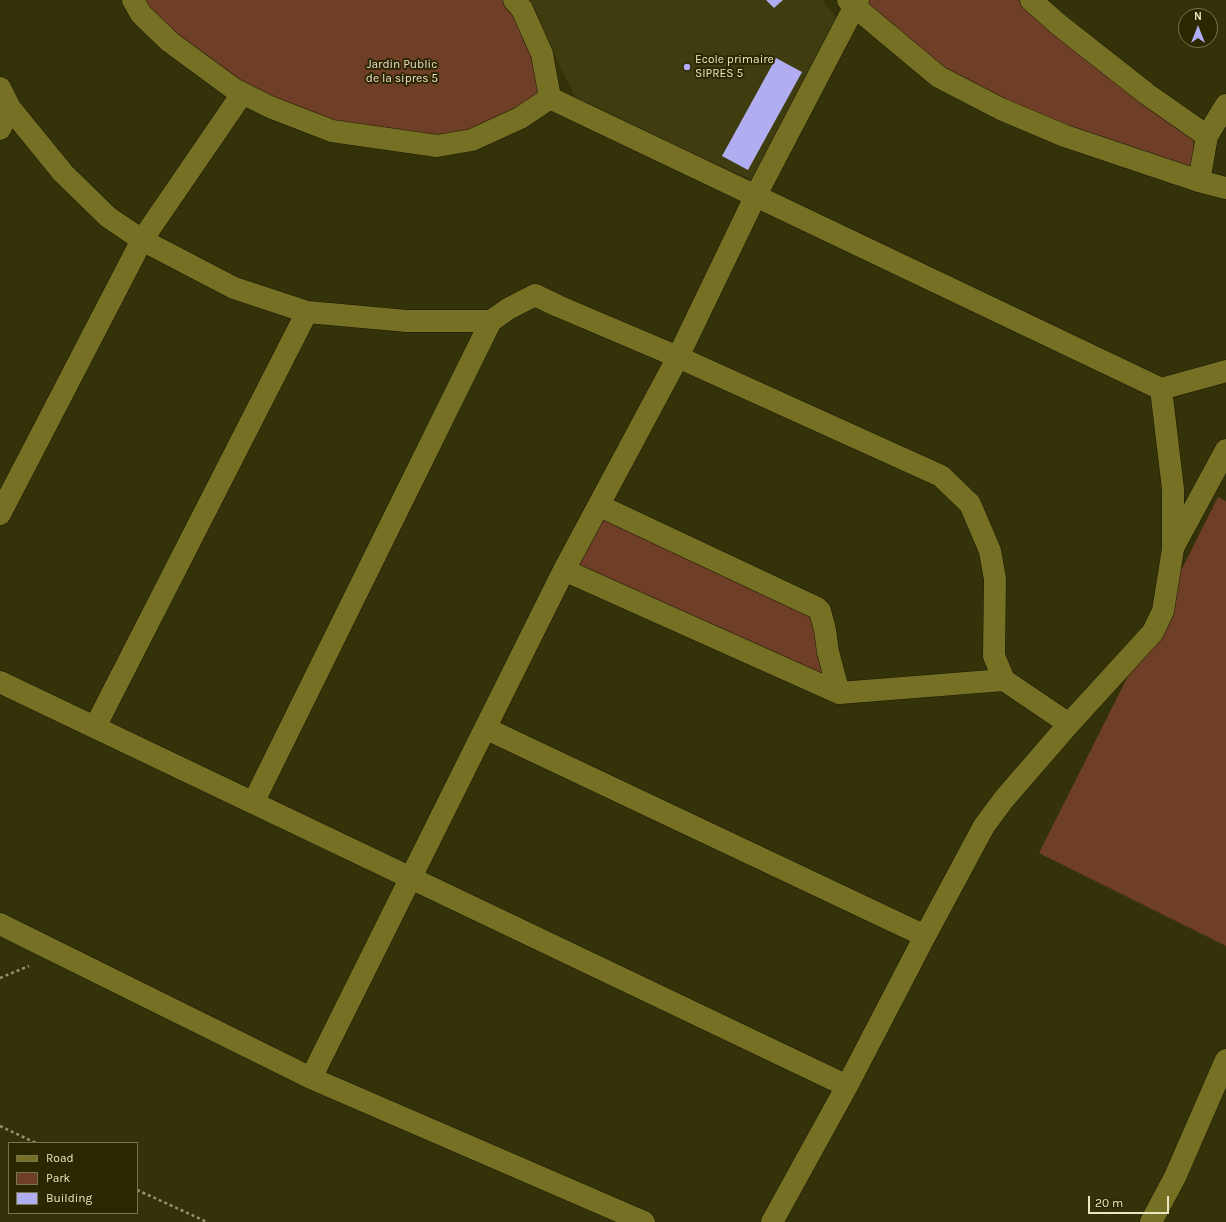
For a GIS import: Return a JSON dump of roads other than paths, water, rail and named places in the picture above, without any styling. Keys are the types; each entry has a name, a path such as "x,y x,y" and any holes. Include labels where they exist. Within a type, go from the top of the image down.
{"street":[{"path":"133,0 141,14 170,42 216,77 242,94 270,107 332,131 436,146 472,140 520,118 550,98"},
{"path":"514,0 522,9 542,54 550,98"},
{"path":"1031,0 1058,24 1147,94 1207,136"},
{"path":"311,1078 564,570 600,506 678,357 756,195 853,2 939,77 1001,109 1065,136 1199,181 1226,188"},
{"path":"0,88 10,108 63,173 102,212 142,240 234,288 307,312 407,321 491,321"},
{"path":"0,514 142,240 242,94"},
{"path":"550,98 1161,389 1226,370"},
{"path":"1199,181 1207,136 1226,105"},
{"path":"0,129 10,108"},
{"path":"253,803 491,321 508,309 535,295 678,357 941,476 970,504 990,551 995,578 994,656 1004,680 1069,724"},
{"path":"95,727 307,312"},
{"path":"772,1222 847,1086 984,826 1004,799 1069,724 1153,632 1164,611 1173,549 1173,489 1161,389"},
{"path":"1173,549 1226,450"},
{"path":"600,506 817,608 820,611 825,630 828,652 839,693"},
{"path":"564,570 839,693 1004,680"},
{"path":"0,682 847,1086"},
{"path":"485,728 925,936"},
{"path":"0,924 311,1078 644,1222"},
{"path":"1151,1222 1175,1177 1226,1060"}],"place":[{"name":"Ecole primaire SIPRES 5","path":"687,67"}],"park label":[{"name":"Jardin Public de la sipres 5","path":"402,72"}]}
